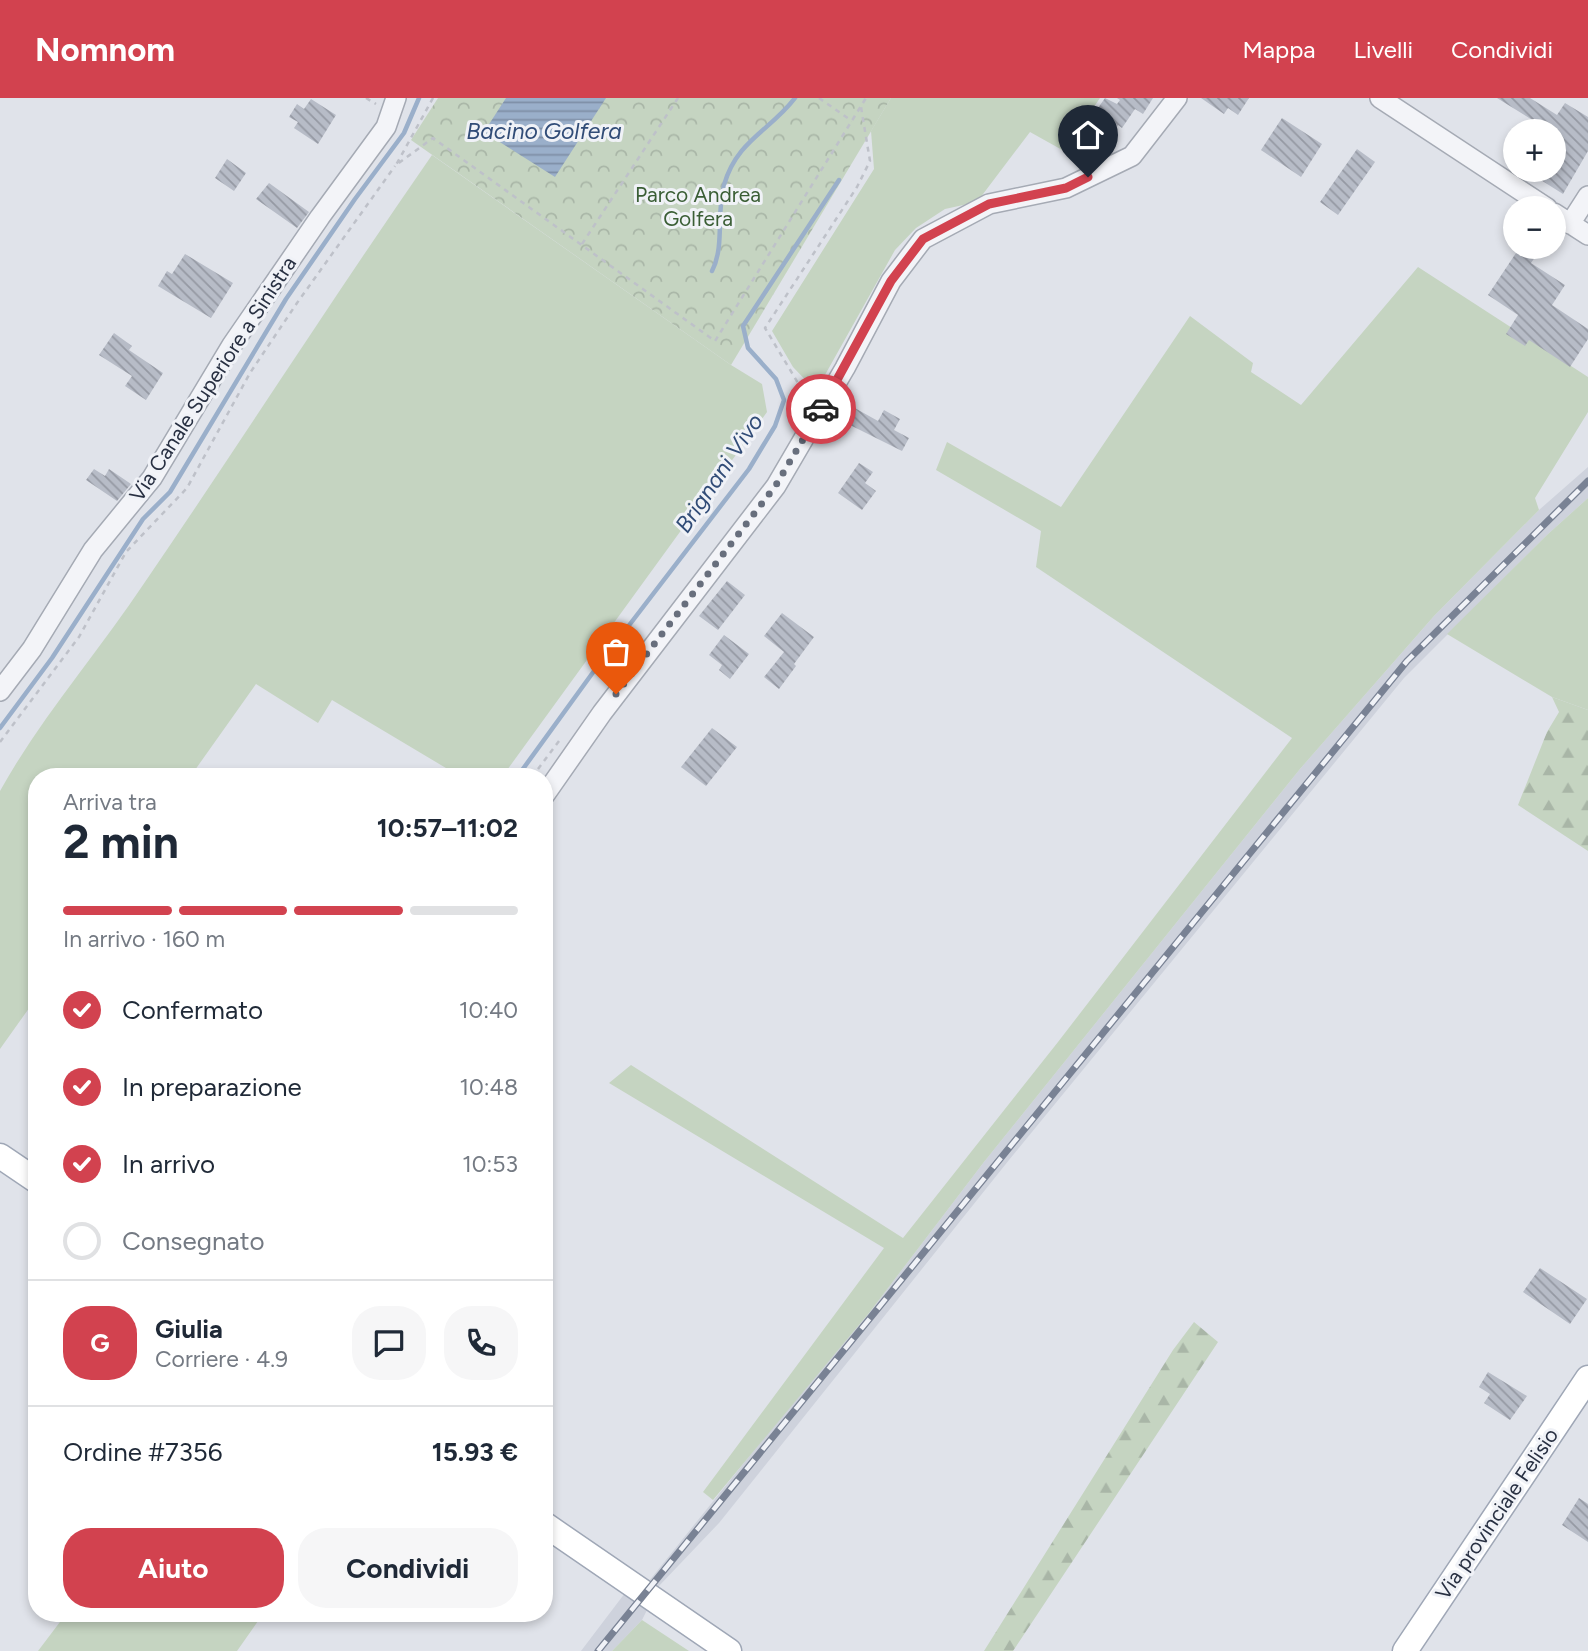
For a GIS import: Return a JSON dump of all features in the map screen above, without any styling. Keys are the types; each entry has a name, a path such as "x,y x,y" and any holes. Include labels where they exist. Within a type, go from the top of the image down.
{"main road":[{"path":"0,1156 28,1175"},
{"name":"Via provinciale Felisio","path":"1405,1651 1588,1378"},
{"path":"553,1530 729,1651"}],"street":[{"name":"Via Canale Superiore a Sinistra","path":"0,691 32,649 93,550 152,478 232,345 386,127 396,98"},
{"path":"553,783 610,703 776,485 845,368 891,281 923,239 989,204 1066,188 1132,156 1177,98"},
{"path":"1386,100 1529,196"},
{"path":"1566,215 1588,196"},
{"path":"1566,221 1588,235"}],"path":[{"path":"0,742 79,636 126,552 187,488 250,373 396,165 433,98"},
{"path":"582,244 678,98"},
{"path":"819,98 852,121"},
{"path":"396,165 433,138 715,341 866,98"},
{"path":"799,416 801,388 765,328 843,208 870,161 861,107"},
{"path":"539,768 565,734"}],"shaded area":[{"path":"1588,467 1588,498 1548,534 1404,678 1009,1160 719,1523 658,1587 649,1581 780,1418 869,1313 984,1162 1300,769 1434,616 1539,510"},
{"path":"625,1593 649,1606 642,1620 612,1651 581,1651"}],"green space":[{"name":"Parco Andrea Golfera","path":"438,98 891,98 731,365 411,140"},
{"path":"891,98 1100,98 1064,151 1030,132 977,202 945,209 916,228 895,250 816,391 793,367 772,331 874,169 871,131"},
{"path":"432,155 762,384 767,412 509,768 446,768 332,700 318,723 256,684 196,768 28,768 28,1010 0,1049 0,791 33,737 145,582"},
{"path":"1418,267 1588,377 1588,412 1535,498 1539,510 1434,616 1300,769 984,1162 869,1313 713,1500 703,1492 884,1248 609,1083 631,1065 903,1238 1292,738 1036,567 1041,531 936,470 947,442 1061,507 1190,316 1253,363 1251,372 1301,405"},
{"path":"1588,498 1588,710 1552,697 1447,634"},
{"path":"1552,697 1588,710 1588,851 1518,805 1547,732 1559,712"},
{"path":"1194,1322 1218,1342 1013,1651 984,1651 1173,1350"},
{"path":"642,1620 689,1651 612,1651"},
{"path":"60,1622 257,1622 237,1651 38,1651"}],"water":[{"name":"Bacino Golfera","path":"506,98 606,98 555,177 484,132"}],"building":[{"path":"1105,98 1117,104 1120,100 1117,98 1153,98 1143,114 1135,109 1122,128 1118,125 1111,137 1103,132 1088,154 1073,144"},
{"path":"1201,98 1249,98 1238,115 1228,108 1224,114"},
{"path":"1497,98 1530,98 1557,115 1565,103 1588,117 1588,151 1563,194 1544,182 1566,182 1566,119 1531,119"},
{"path":"311,99 336,115 318,144 294,128 298,122 289,117 297,104 304,109"},
{"path":"1282,118 1322,144 1301,177 1261,150"},
{"path":"1357,149 1375,162 1338,215 1320,202"},
{"path":"227,159 246,173 234,191 215,178"},
{"path":"269,183 309,212 297,228 256,199"},
{"path":"185,254 233,283 211,318 158,286 167,271 172,274"},
{"path":"1512,259 1534,259 1531,263 1565,285 1552,305 1588,329 1588,339 1570,367 1529,340 1525,346 1506,334 1518,315 1488,295"},
{"path":"114,333 132,346 129,350 163,373 146,400 125,386 132,376 99,355"},
{"path":"853,407 878,421 884,410 900,419 894,430 909,438 902,451 844,422"},
{"path":"859,463 873,472 865,483 876,491 862,510 838,493"},
{"path":"94,469 105,476 109,469 131,484 117,501 86,480"},
{"path":"727,581 745,595 718,630 699,616"},
{"path":"782,613 814,637 779,689 764,677 784,652 764,636"},
{"path":"724,635 749,654 730,679 719,670 722,665 709,655"},
{"path":"712,728 737,747 706,786 681,767"},
{"path":"1540,1268 1587,1299 1570,1324 1523,1292"},
{"path":"1488,1372 1527,1396 1510,1420 1484,1403 1490,1394 1479,1387"},
{"path":"1579,1498 1588,1504 1588,1542 1562,1525"}],"waterway":[{"path":"0,728 52,658 143,519 170,492 286,299 404,133 419,98"},
{"path":"712,271 718,251 722,196 730,170 746,146 795,98"},
{"name":"Brignani Vivo","path":"524,768 594,671 749,469 775,426 784,400 776,379 748,348 743,326 839,180"}],"railway":[{"path":"598,1651 1407,661 1588,481"}],"way so far":[{"path":"616,694 776,485 821,409"}],"route":[{"path":"821,409 891,281 923,239 989,204 1066,188 1088,177"}]}
